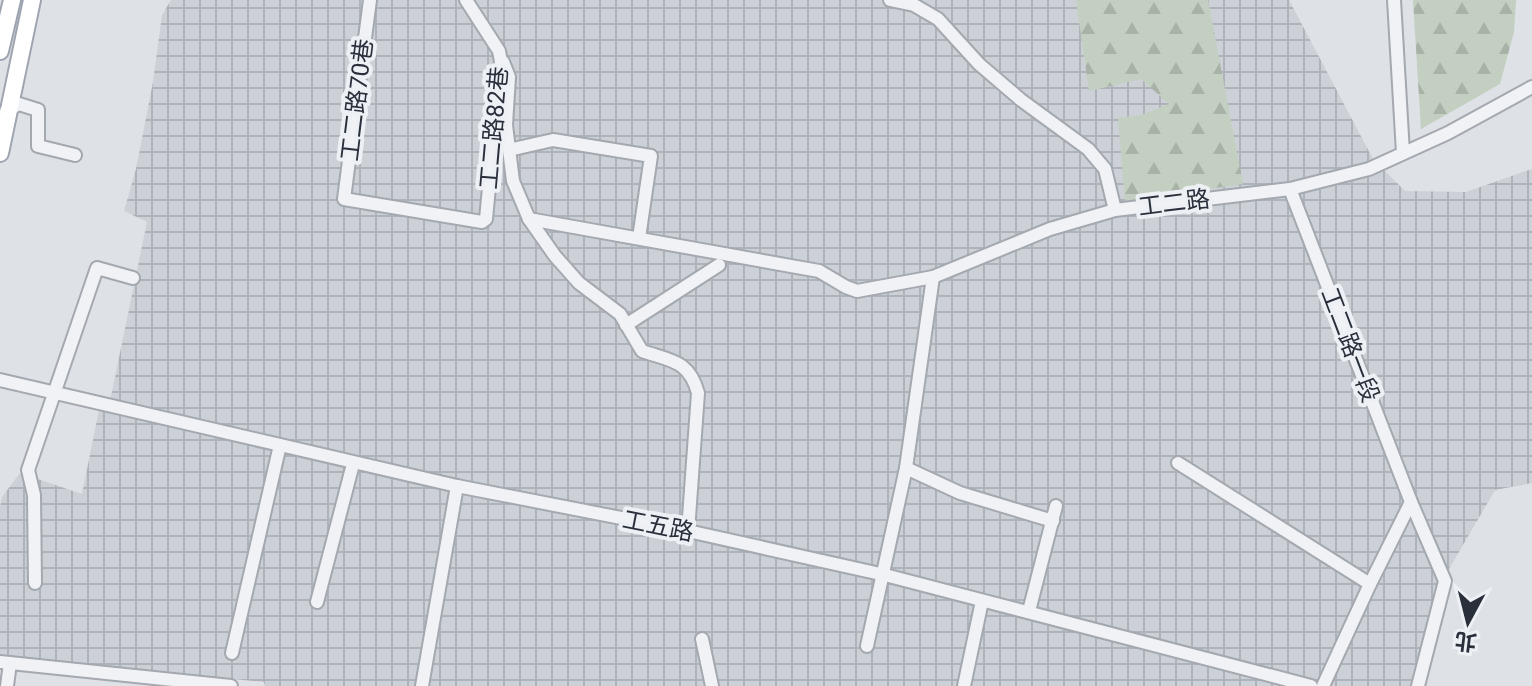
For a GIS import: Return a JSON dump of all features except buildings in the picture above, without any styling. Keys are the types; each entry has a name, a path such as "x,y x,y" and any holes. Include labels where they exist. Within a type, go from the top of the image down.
{"main road":[{"path":"0,51 12,0"},
{"path":"0,153 5,112 32,0"}],"street":[{"name":"工二路70巷","path":"370,0 344,199 482,222 486,219"},
{"name":"工二路82巷","path":"466,0 499,51 501,62 486,219"},
{"name":"工二路","path":"890,0 914,5 938,19 979,64 1010,91 1088,149 1105,169 1115,210 1290,189 1369,169 1448,133 1532,87"},
{"path":"1394,0 1403,153"},
{"path":"499,51 509,77 506,125 513,181 529,219 579,283 620,314 642,351 685,366 694,378 698,393 688,531"},
{"path":"5,112 19,104 38,110 38,146 75,155"},
{"path":"509,150 553,140 651,156 639,238"},
{"name":"工二路一段","path":"1290,189 1411,502 1445,581 1418,686"},
{"path":"529,219 819,271 857,291 933,277 1050,229 1115,210"},
{"path":"626,325 719,265"},
{"path":"35,583 34,495 28,470 35,458 54,391 97,268 133,278"},
{"path":"867,646 906,468 933,277"},
{"name":"工五路","path":"0,380 353,464 688,531 885,575 1311,686"},
{"path":"232,653 280,445"},
{"path":"1178,463 1370,584"},
{"path":"317,602 353,464"},
{"path":"906,468 960,493 1053,521"},
{"path":"422,686 457,486"},
{"path":"1323,686 1411,502"},
{"path":"1029,611 1056,506"},
{"path":"964,686 982,601"},
{"path":"702,639 712,686"},
{"path":"7,686 5,662 231,686"}],"shaded area":[{"path":"171,0 1289,0 1373,159 1405,191 1466,192 1532,169 1532,483 1495,490 1434,595 1410,686 265,686 264,682 191,675 189,683 93,665 0,656 2,497 20,473 82,494 99,410 108,411 147,222 124,211 136,169 153,82 162,15"}],"green space":[{"path":"1076,0 1208,0 1243,184 1125,201 1118,118 1141,115 1169,104 1141,79 1089,91"},
{"path":"1413,0 1516,0 1514,32 1500,84 1421,129"}]}
